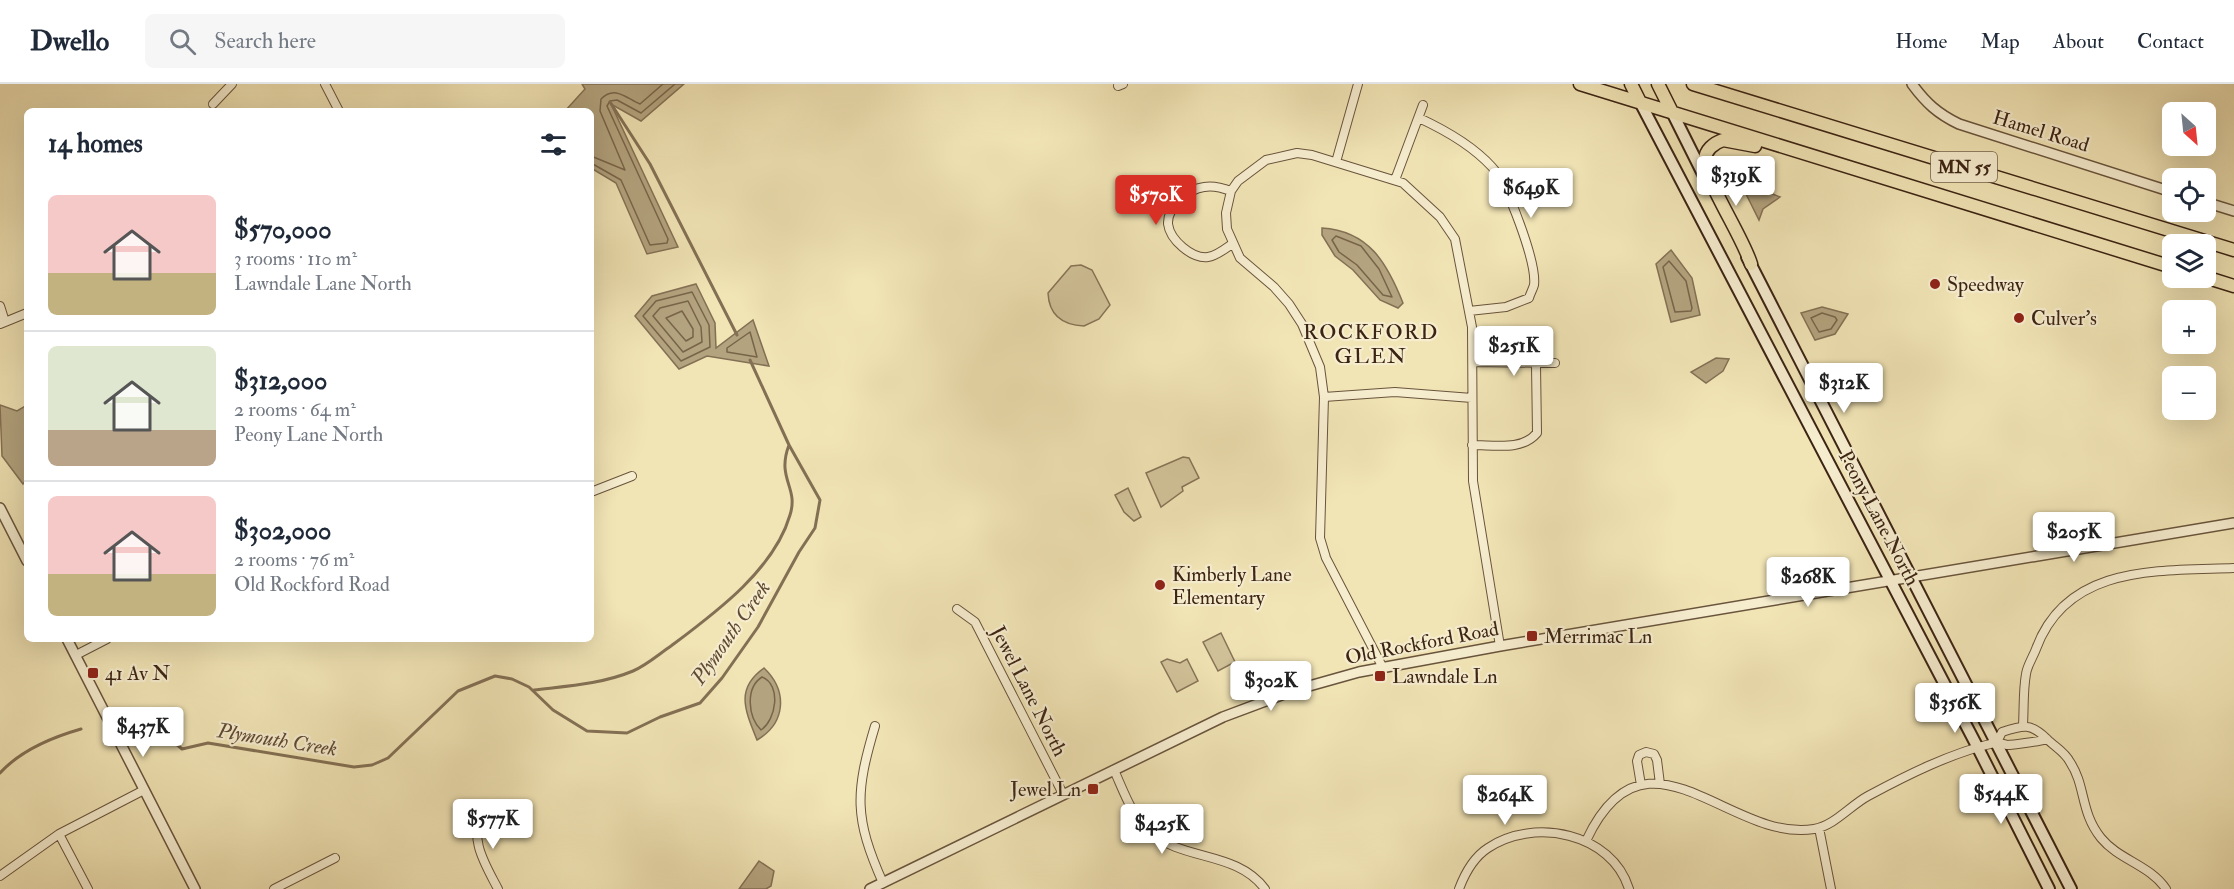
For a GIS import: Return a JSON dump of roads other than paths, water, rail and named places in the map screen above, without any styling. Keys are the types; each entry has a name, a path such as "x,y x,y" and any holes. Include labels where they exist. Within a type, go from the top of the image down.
{"main road":[{"name":"MN 55","path":"1580,84 2162,264"},
{"path":"1631,84 1640,102"},
{"path":"1658,84 1672,112"},
{"name":"MN 55","path":"1693,84 2234,250"},
{"name":"Peony Lane North","path":"1640,102 1978,748 2049,889"},
{"name":"Peony Lane North","path":"1672,112 2071,889"},
{"path":"1751,264 1746,247 1710,177 1705,161 1714,144 1729,140 1846,166"},
{"path":"2216,280 2234,286"}],"street":[{"path":"213,104 232,84"},
{"path":"325,84 337,108"},
{"path":"1336,162 1358,84"},
{"name":"Hamel Road","path":"1912,84 1924,102 1940,115 1959,124 2162,189"},
{"path":"1395,180 1423,105"},
{"path":"1419,118 1444,130 1493,168 1504,186 1523,234 1533,272 1534,286 1529,298 1506,307 1469,311"},
{"path":"1382,666 1326,558 1320,538 1324,397 1320,367 1302,324 1282,296 1240,258 1232,244 1226,213 1232,191 1248,171 1266,160 1281,155 1312,155 1395,180 1414,192 1449,227 1458,251 1469,311 1473,362 1472,445 1475,495 1500,646"},
{"path":"1232,191 1217,186 1203,187 1185,195 1173,208 1168,222 1172,236 1197,257 1209,257 1232,244"},
{"path":"2216,205 2234,211"},
{"path":"0,306 2,323 24,314"},
{"path":"1473,362 1536,365 1555,363"},
{"path":"1472,445 1519,445 1529,443 1537,433 1536,365"},
{"path":"1324,397 1395,392 1472,398"},
{"path":"594,491 632,476"},
{"path":"0,508 24,555"},
{"name":"Old Rockford Road","path":"870,889 1258,702 1382,666 2234,523"},
{"path":"2023,725 2026,672 2046,625 2068,600 2094,586 2140,573 2234,568"},
{"name":"Jewel Lane North","path":"957,609 975,622 1063,794"},
{"path":"69,642 195,889"},
{"path":"76,655 101,642"},
{"path":"1997,742 2002,732 2023,725 2041,731 2070,760 2076,773 2083,806 2102,839 2115,852 2148,870 2166,889"},
{"path":"875,726 860,781 860,815 868,849 883,883"},
{"path":"1586,841 1597,817 1608,803 1641,786 1660,784 1689,790 1780,829 1797,832 1819,828 1904,776 1978,748 1997,742 2009,745 2047,739"},
{"path":"1641,786 1637,762 1640,755 1646,752 1654,754 1657,759 1660,784"},
{"path":"1114,770 1138,820 1150,832 1180,850 1233,865 1249,874 1265,889"},
{"path":"0,876 59,834 144,790"},
{"path":"482,809 477,821 477,846 498,889"},
{"path":"1819,828 1831,889"},
{"path":"59,834 88,889"},
{"path":"1459,889 1475,860 1486,849 1515,836 1534,835 1573,836 1586,841 1609,855 1618,866 1629,889"},
{"path":"274,889 336,858"}],"water":[{"path":"582,84 684,84 641,121 611,104 678,247 647,254 616,183 594,170 594,108 568,108 585,89"},
{"path":"1751,185 1780,197 1763,209 1759,220 1742,186"},
{"path":"1322,228 1352,235 1374,252 1383,262 1403,303 1398,308 1380,300 1353,270 1335,256 1322,235"},
{"path":"1671,250 1692,278 1700,315 1671,322 1656,264"},
{"path":"696,284 715,323 716,348 753,320 769,366 707,356 679,369 635,316 652,296"},
{"path":"1822,307 1848,314 1835,334 1815,340 1801,313"},
{"path":"1716,358 1729,359 1723,371 1706,383 1691,372"},
{"path":"0,405 17,411 24,407 23,484 2,456"},
{"path":"764,668 777,687 780,706 774,725 757,740 745,701 749,684"},
{"path":"759,861 774,871 771,886 766,889 739,889"}],"waterway":[{"name":"Plymouth Creek","path":"610,102 650,164 737,335"},
{"name":"Plymouth Creek","path":"133,721 162,732 182,749 208,743 354,767 372,765 388,758 458,691 495,676 512,679 529,687 553,710 587,731 627,733 660,717 700,703 722,678 758,627 799,552 815,528 820,500 789,445 750,360"},
{"name":"Plymouth Creek","path":"534,690 597,682 638,669 706,619 741,589 771,554 790,515 792,497 785,466 789,445"},
{"name":"Plymouth Creek","path":"0,773 17,758 38,746 81,729"}],"place":[{"name":"Speedway","path":"1935,284"},
{"name":"Culver's","path":"2019,318"},
{"name":"Kimberly Lane Elementary","path":"1160,585"},
{"name":"Merrimac Ln","path":"1532,636"},
{"name":"41 Av N","path":"93,673"},
{"name":"Lawndale Ln","path":"1380,676"},
{"name":"Jewel Ln","path":"1093,789"}],"district":[{"name":"ROCKFORD GLEN","path":"1371,344"}]}
